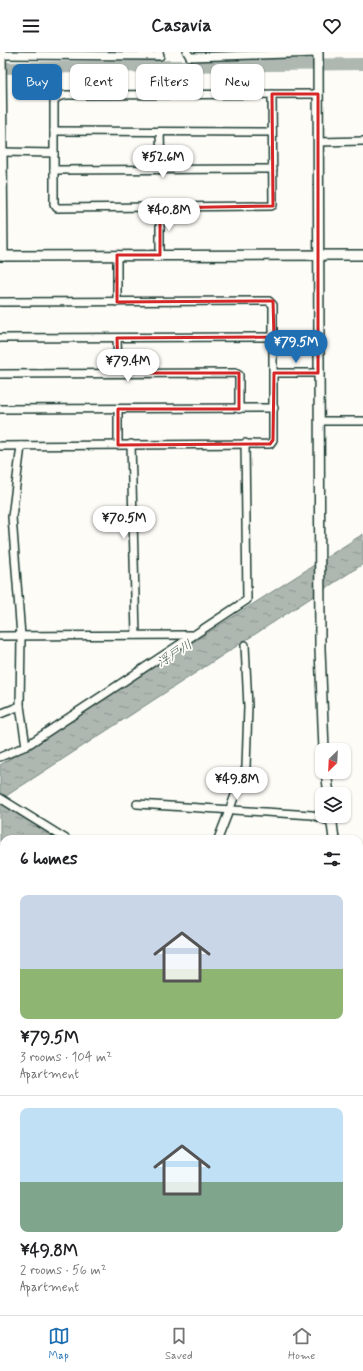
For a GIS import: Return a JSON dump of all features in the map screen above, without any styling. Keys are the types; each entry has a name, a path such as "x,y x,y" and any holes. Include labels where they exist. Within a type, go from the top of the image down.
{"street":[{"path":"160,52 160,56 1,54 2,256 363,255"},
{"path":"187,52 190,56 270,53 318,55 318,374 321,535 320,611 324,743"},
{"path":"272,94 273,205 160,208 57,208 54,204 54,102 57,96 66,95 272,94 318,94"},
{"path":"54,131 272,132"},
{"path":"160,132 160,170"},
{"path":"318,142 363,141"},
{"path":"2,152 54,153"},
{"path":"54,170 273,169"},
{"path":"160,208 160,255"},
{"path":"117,255 118,302"},
{"path":"0,302 269,301 273,305 274,337 274,440 270,444 0,446"},
{"path":"0,338 274,337"},
{"path":"117,338 118,373"},
{"path":"0,374 235,373 239,375 239,409"},
{"path":"274,373 318,374"},
{"path":"0,409 274,408"},
{"path":"118,409 118,444"},
{"path":"319,421 363,421"},
{"path":"0,757 26,746 191,635 219,620 247,600 245,443"},
{"path":"130,444 136,635"},
{"path":"21,446 12,517 21,636 22,667 20,706 26,746"},
{"path":"0,636 191,635"},
{"path":"220,835 246,767 248,707 245,645"},
{"path":"0,714 20,706"},
{"path":"0,798 60,835"},
{"path":"137,804 315,816"},
{"path":"332,823 334,835"}],"highlighted area":[{"path":"272,94 318,94 318,373 274,373 273,440 270,444 118,445 118,409 239,409 239,373 118,373 117,338 274,337 273,301 117,302 117,255 160,255 160,208 273,206"}],"water":[{"name":"浮戸川","path":"363,534 363,564 6,796 9,809 52,835 0,835 0,765"}],"waterway":[{"path":"0,68 363,64"}]}
